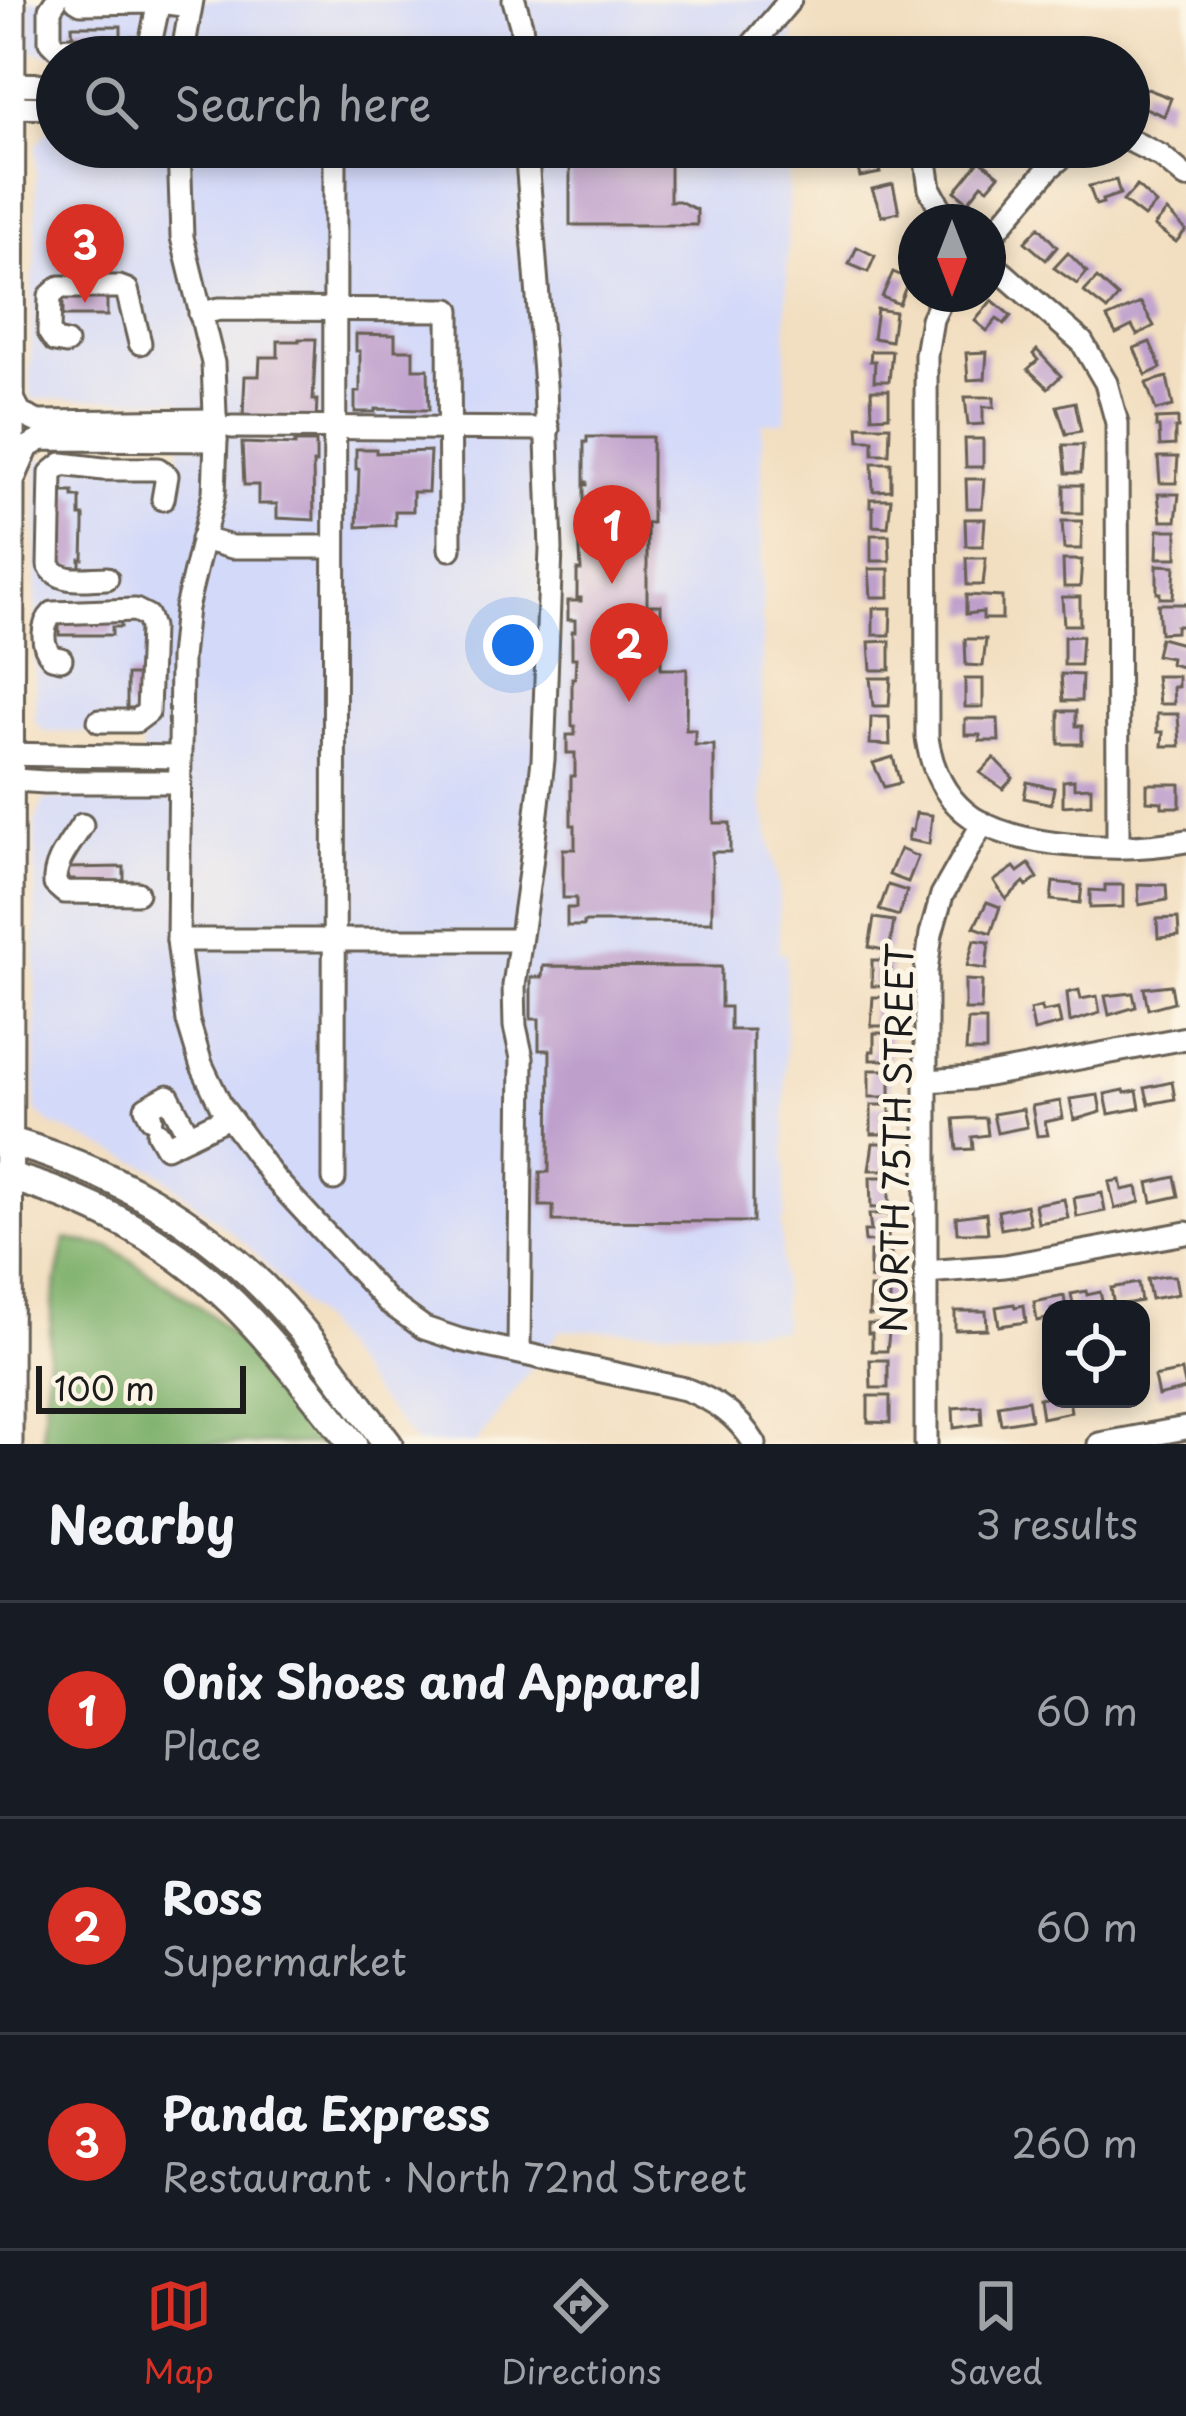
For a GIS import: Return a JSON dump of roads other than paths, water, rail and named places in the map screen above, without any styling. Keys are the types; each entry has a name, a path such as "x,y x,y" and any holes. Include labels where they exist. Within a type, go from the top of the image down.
{"main road":[{"path":"8,1444 3,768 11,487 4,94 10,0"},
{"path":"0,277 11,328"},
{"path":"0,932 8,968"},
{"path":"4,1140 113,1180 204,1235 282,1306 388,1444"},
{"path":"4,1175 93,1208 181,1259 249,1320 353,1444"}],"street":[{"path":"50,36 50,9 56,0"},
{"path":"514,0 522,36"},
{"path":"78,1 191,3 186,36"},
{"path":"152,36 159,2"},
{"path":"760,36 789,2"},
{"path":"4,94 36,89"},
{"path":"4,94 36,102"},
{"path":"1150,150 1186,177"},
{"path":"179,168 182,237 213,363 221,429 214,493 183,632 178,757 178,940 183,992 206,1076 228,1117 274,1177 400,1312 438,1333 685,1389 721,1405 755,1444"},
{"path":"334,168 334,1179"},
{"path":"519,1352 522,1058 513,999 547,703 551,569 548,429 528,168"},
{"path":"927,168 938,204"},
{"path":"1006,219 1049,168"},
{"path":"1006,276 1082,342 1106,382 1118,423 1118,847"},
{"path":"66,344 55,341 49,332 50,296 60,287 124,288 140,343"},
{"path":"200,314 219,310 449,310 450,550"},
{"path":"935,312 926,355 926,738 943,787 967,813 1021,837 1118,847 1186,842"},
{"path":"11,395 21,414 38,422 221,429 548,429"},
{"path":"11,487 28,447 42,440 221,429"},
{"path":"106,578 62,578 52,572 51,473 62,464 158,469 167,476 163,499"},
{"path":"202,538 232,547 334,547"},
{"path":"61,659 52,657 44,646 46,621 53,613 135,610 147,616 146,716 136,722 99,722"},
{"path":"3,768 178,757"},
{"path":"3,768 45,782 179,782"},
{"name":"NORTH 75TH STREET","path":"926,1444 926,971 931,934 947,884 983,823"},
{"path":"82,825 54,873 58,889 137,893"},
{"path":"178,940 520,940"},
{"path":"926,1081 971,1078 1186,1038"},
{"path":"189,1136 168,1096 146,1108 166,1148 228,1117"},
{"path":"926,1273 1005,1267 1186,1233"},
{"path":"1099,1444 1186,1428"}],"place":[{"name":"Panda Express","path":"85,303"},
{"name":"Onix Shoes and Apparel","path":"612,584"},
{"name":"Ross","path":"629,702"}]}
